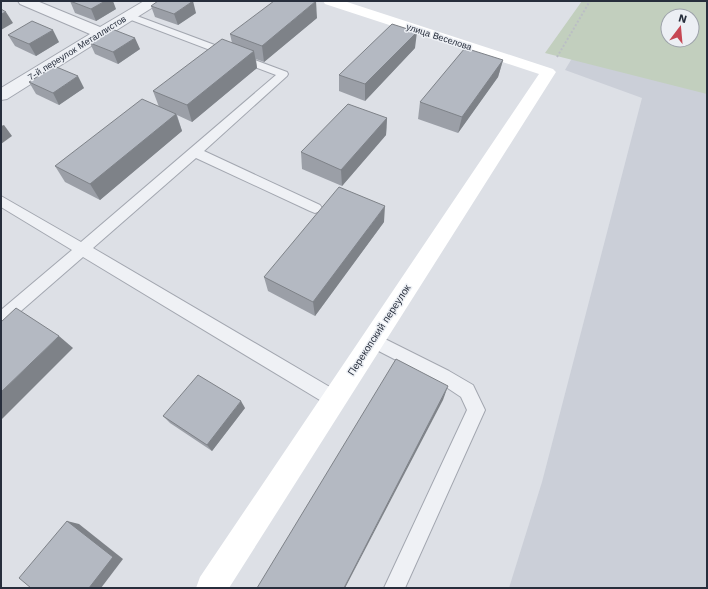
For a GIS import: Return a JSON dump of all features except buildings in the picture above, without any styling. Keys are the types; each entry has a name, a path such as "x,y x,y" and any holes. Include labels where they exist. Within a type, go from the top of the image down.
{"street":[{"path":"25,1 101,33"},
{"name":"7-й переулок Металлистов","path":"1,95 153,1"},
{"name":"улица Веселова","path":"330,1 548,72"},
{"name":"Перекопский переулок","path":"211,588 548,72"}],"lane":[{"path":"1,319 283,74 129,16"},
{"path":"195,152 315,208"},
{"path":"1,201 334,399"},
{"path":"372,340 443,376 466,391 476,410 394,588"}],"path":[{"path":"548,72 590,1"}],"shaded area":[{"path":"606,1 707,1 707,588 509,588 542,482 642,98 565,70"}],"green space":[{"path":"582,1 707,1 707,94 545,53"}]}
